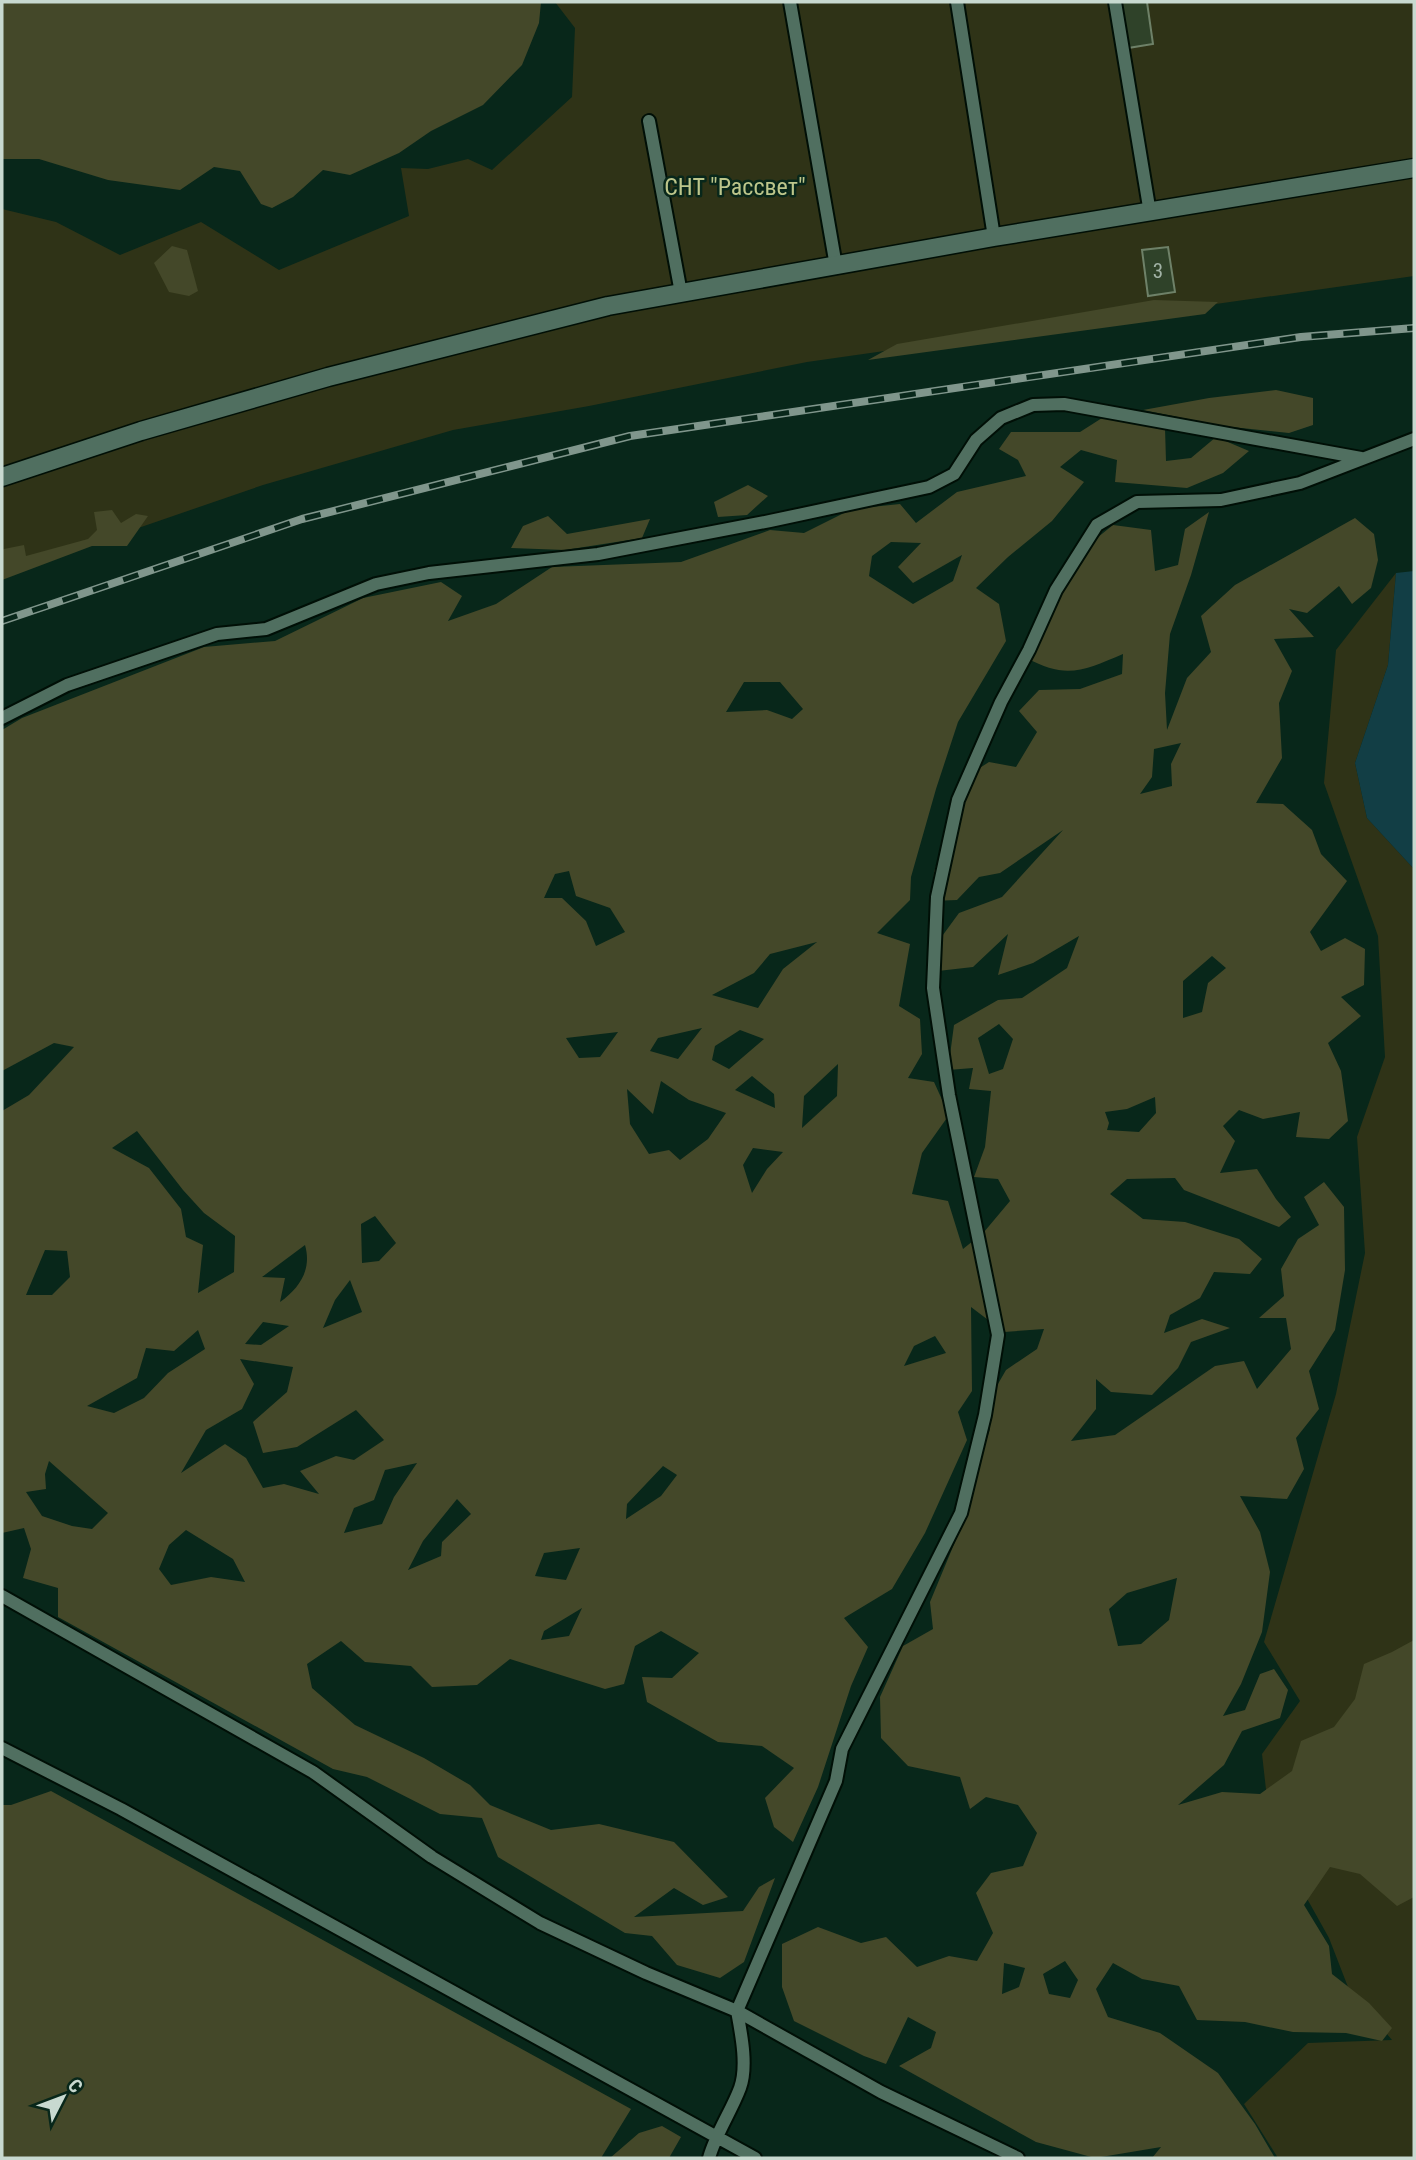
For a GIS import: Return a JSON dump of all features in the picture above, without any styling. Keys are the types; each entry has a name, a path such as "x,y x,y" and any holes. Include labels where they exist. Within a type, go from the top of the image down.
{"street":[{"path":"2,477 141,431 328,377 608,306 994,237 1414,168"}],"lane":[{"path":"790,2 836,265"},
{"path":"957,2 994,237"},
{"path":"1115,2 1150,213"},
{"path":"649,121 681,293"},
{"path":"2,718 67,685 217,634 266,629 376,584 429,573 598,554 770,522 929,487 954,474 976,440 1001,418 1033,405 1064,404 1362,458"},
{"path":"709,2158 716,2135 741,2085 743,2044 737,2011 836,1781 842,1749 961,1513 985,1415 998,1335 949,1095 933,988 937,897 958,800 1001,702 1029,650 1056,590 1097,525 1137,502 1221,500 1300,483 1414,439"},
{"path":"2,1596 313,1772 432,1857 540,1923 646,1973 737,2011 881,2092 1018,2158"},
{"path":"2,1748 121,1808 755,2158"}],"green space":[{"path":"2,2 541,2 539,23 522,65 483,105 431,131 399,153 350,175 323,170 293,197 272,208 261,204 240,171 214,167 180,190 108,180 39,159 2,159"},
{"name":"СНТ \"Рассвет\"","path":"555,2 1414,2 1414,276 807,362 453,430 263,485 2,575 2,209 56,222 120,255 201,222 279,270 409,216 401,168 428,169 468,159 492,170 572,97 575,28"},
{"path":"172,246 187,250 198,291 189,296 169,292 154,263"},
{"path":"1154,300 1218,302 1205,314 868,360 897,344"},
{"path":"1276,390 1313,398 1313,425 1289,433 1222,426 1143,410 1209,398"},
{"path":"1102,418 1165,428 1166,461 1191,458 1216,437 1249,451 1223,473 1187,488 1115,482 1117,460 1081,450 1060,467 1084,482 1052,521 976,588 999,604 1006,641 958,722 911,877 910,900 877,933 910,944 899,1006 920,1019 922,1054 908,1078 934,1082 949,1115 922,1153 912,1194 948,1201 963,1249 984,1232 1010,1201 998,1179 974,1177 985,1147 991,1091 969,1089 973,1068 948,1070 954,1025 998,1000 1022,998 1067,968 1079,936 1033,963 998,975 1008,934 973,967 938,971 929,954 959,913 1002,897 1063,830 1000,873 979,877 957,900 932,901 934,872 964,778 989,762 1016,767 1037,732 1019,711 1039,690 1080,689 1122,674 1123,654 1086,668 1064,671 1027,658 1082,550 1113,525 1151,530 1155,571 1178,565 1185,529 1209,512 1170,634 1165,693 1167,730 1187,678 1211,652 1201,616 1235,585 1355,518 1374,534 1378,560 1371,588 1352,604 1339,586 1307,613 1289,609 1314,637 1274,639 1292,671 1279,703 1282,758 1256,803 1283,804 1312,830 1321,854 1347,881 1310,932 1321,951 1345,938 1365,949 1364,985 1341,997 1361,1016 1328,1043 1341,1071 1348,1121 1329,1139 1296,1137 1300,1112 1263,1119 1239,1110 1223,1126 1235,1141 1220,1173 1257,1169 1291,1217 1279,1227 1184,1190 1175,1178 1127,1179 1110,1194 1143,1219 1185,1222 1239,1239 1262,1259 1250,1274 1214,1272 1200,1298 1170,1315 1164,1333 1202,1319 1230,1328 1191,1342 1178,1368 1152,1395 1111,1392 1096,1379 1096,1409 1071,1441 1115,1435 1215,1366 1244,1361 1257,1389 1291,1349 1286,1318 1259,1318 1284,1296 1281,1269 1298,1239 1319,1225 1304,1197 1324,1182 1344,1207 1345,1270 1335,1330 1309,1371 1319,1409 1296,1438 1304,1469 1287,1499 1240,1496 1260,1532 1270,1572 1262,1632 1241,1684 1223,1716 1245,1710 1260,1674 1274,1669 1288,1690 1280,1718 1242,1731 1224,1765 1178,1805 1222,1792 1260,1794 1292,1771 1301,1741 1334,1727 1355,1699 1364,1664 1414,1640 1414,1897 1397,1906 1360,1874 1330,1867 1304,1905 1329,1946 1332,1974 1369,2003 1392,2028 1382,2041 1346,2033 1293,2032 1245,2022 1197,2020 1179,1986 1142,1979 1113,1963 1096,1989 1108,2017 1160,2033 1218,2073 1255,2124 1275,2158 1152,2158 1161,2147 1095,2158 1036,2142 899,2066 931,2048 936,2032 908,2017 886,2064 794,2021 782,1987 782,1944 818,1927 861,1943 886,1937 917,1967 949,1956 977,1961 993,1933 976,1893 991,1873 1023,1866 1037,1833 1018,1805 986,1797 970,1809 960,1777 908,1766 881,1738 880,1697 903,1646 933,1629 930,1602 962,1525 960,1497 971,1487 990,1429 987,1403 1006,1370 1037,1349 1044,1329 1004,1332 971,1307 972,1391 958,1412 967,1440 925,1533 892,1589 844,1618 868,1647 851,1686 818,1787 793,1842 774,1827 765,1798 794,1768 762,1746 718,1742 647,1702 642,1677 672,1678 699,1653 661,1631 635,1646 624,1684 605,1689 510,1659 477,1685 432,1687 411,1666 365,1662 341,1641 307,1664 312,1688 355,1725 424,1758 470,1785 490,1805 551,1830 599,1824 674,1842 728,1897 703,1905 674,1888 634,1917 743,1911 759,1887 775,1878 744,1962 720,1978 677,1965 652,1936 625,1933 498,1857 482,1818 440,1814 367,1777 333,1769 58,1617 58,1588 23,1578 31,1549 24,1528 2,1533 2,1111 29,1095 74,1047 54,1043 2,1071 2,730 22,718 204,647 275,641 363,598 441,582 462,596 448,621 496,604 552,567 681,562 770,530 804,533 852,509 900,504 916,523 957,492 1026,476 1018,460 999,449 1011,432 1080,432","holes":["891,542 921,543 898,567 913,583 962,555 953,581 913,604 869,576 872,556","744,682 780,682 803,709 792,719 767,710 726,712","1181,743 1171,764 1172,786 1140,794 1152,777 1154,749","569,871 576,896 610,908 625,932 596,946 586,921 562,898 544,898 555,874","817,942 783,969 758,1008 712,995 754,973 770,954","1212,956 1226,968 1208,983 1202,1012 1183,1018 1183,981","999,1024 1013,1039 1003,1069 989,1074 978,1038","702,1028 678,1059 650,1051 658,1038","740,1030 764,1039 729,1069 712,1060 715,1046","618,1032 600,1057 579,1058 566,1038","838,1064 837,1096 802,1128 804,1096","752,1076 774,1094 775,1108 735,1090","661,1081 689,1100 726,1113 708,1139 680,1160 669,1150 649,1154 630,1124 627,1089 653,1114","1155,1097 1156,1113 1139,1132 1107,1130 1109,1123 1105,1112 1127,1109","137,1131 204,1213 235,1236 234,1272 198,1293 203,1245 186,1237 181,1209 149,1168 112,1148","753,1148 783,1152 767,1169 752,1193 743,1165","375,1216 396,1243 379,1261 362,1263 361,1224","305,1245 305,1270 293,1291 280,1302 285,1278 262,1277","45,1250 67,1251 70,1277 52,1295 26,1295","350,1280 362,1312 323,1328 335,1300","263,1322 289,1326 261,1345 245,1344","198,1330 205,1349 168,1373 144,1398 114,1413 87,1406 137,1378 146,1348 174,1351","935,1336 946,1353 904,1366 914,1346","240,1359 293,1367 287,1392 253,1422 263,1453 297,1447 356,1410 384,1440 354,1460 336,1456 300,1471 319,1494 284,1484 263,1488 246,1458 225,1444 181,1473 206,1430 242,1409 254,1384","49,1461 108,1513 92,1529 72,1526 42,1516 26,1492 46,1489 45,1474","417,1463 394,1497 382,1524 344,1533 354,1508 374,1500 385,1470","663,1466 677,1475 661,1496 626,1519 627,1504","457,1499 471,1514 442,1542 441,1556 408,1570 423,1541","186,1530 233,1559 245,1582 211,1577 171,1585 159,1569 169,1545","580,1548 566,1580 535,1576 544,1553","1177,1578 1169,1620 1141,1644 1118,1646 1109,1609 1127,1593","582,1608 569,1636 541,1640 544,1631","1065,1961 1078,1980 1070,1998 1049,1994 1043,1974","1004,1963 1025,1968 1019,1987 1002,1994"]},
{"path":"748,485 768,496 747,515 718,517 714,502"},
{"path":"112,510 121,523 136,514 148,516 127,546 92,546 2,580 2,550 24,545 26,556 88,539 97,530 94,512"},
{"path":"548,516 567,534 650,519 642,538 565,550 511,548 523,526"},
{"path":"1396,573 1388,665 1355,763 1367,818 1414,869 1414,2158 1278,2158 1244,2104 1308,2043 1392,2040 1348,1987 1329,1938 1271,1834 1262,1754 1300,1701 1264,1642 1336,1394 1365,1253 1357,1137 1385,1057 1378,936 1324,783 1336,650"},
{"path":"51,1791 631,2109 601,2158 2,2158 2,1805 11,1805"},
{"path":"662,2126 681,2137 669,2158 610,2158 639,2133"}],"water":[{"path":"1414,571 1414,869 1367,818 1355,763 1388,665 1396,573"}],"building":[{"path":"1121,2 1147,2 1153,44 1128,48"},
{"path":"1168,247 1175,292 1148,296 1142,250"}],"railway":[{"path":"2,621 302,519 630,436 1301,337 1414,328"}]}
